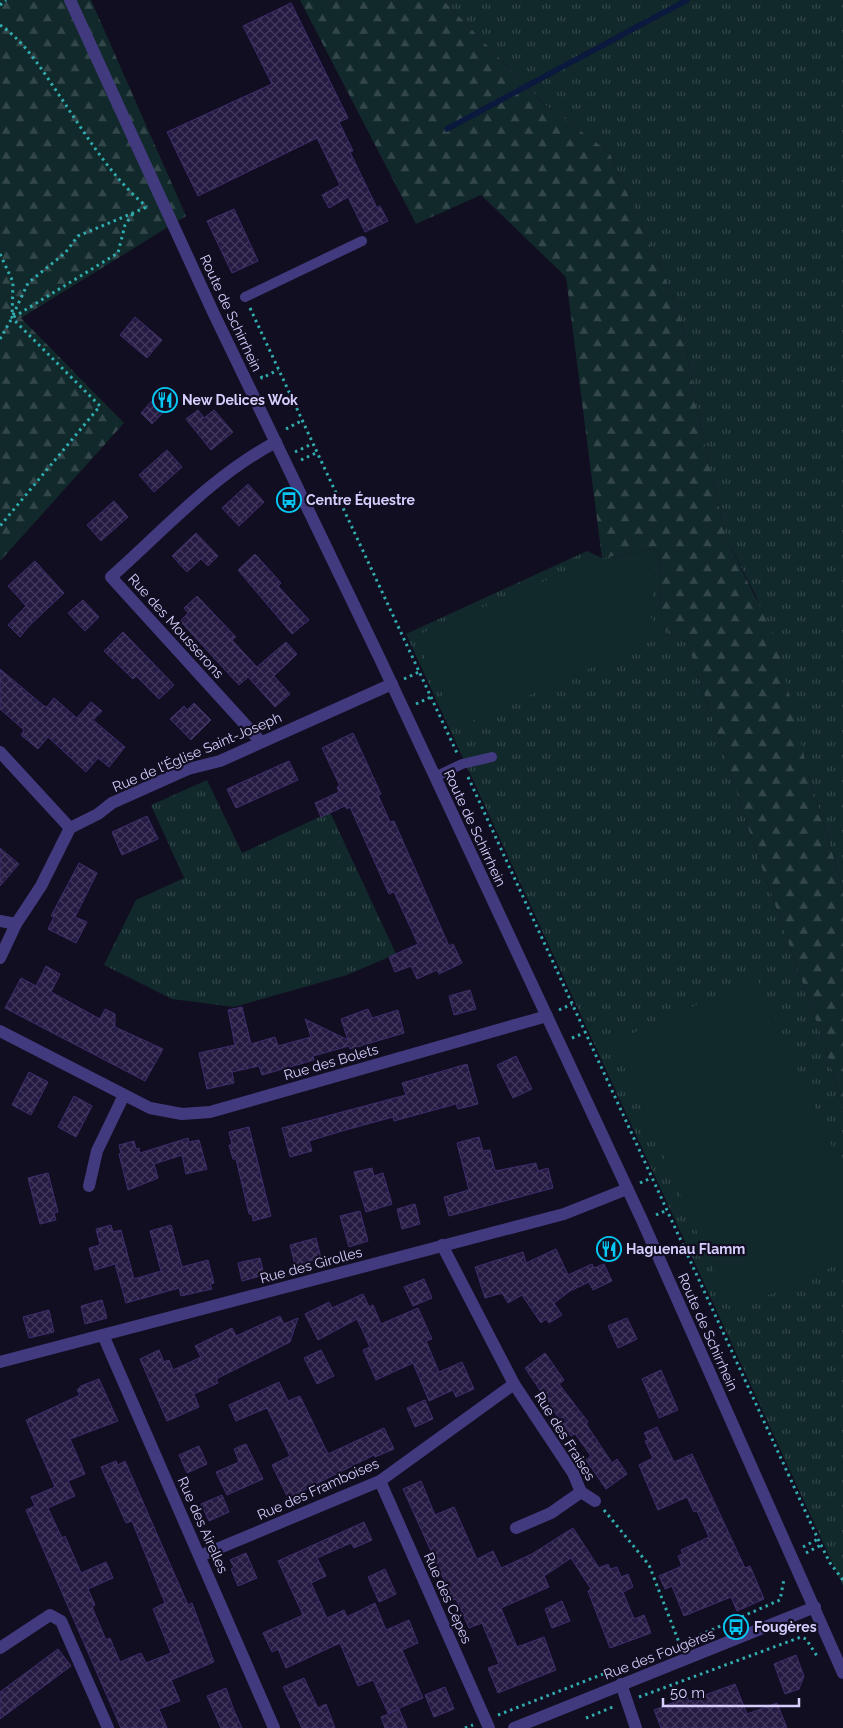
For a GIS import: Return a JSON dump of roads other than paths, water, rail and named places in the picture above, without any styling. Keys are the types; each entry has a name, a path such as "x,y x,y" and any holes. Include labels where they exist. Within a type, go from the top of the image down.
{"street":[{"name":"Route de Schirrhein","path":"70,0 213,312 392,684 627,1189 794,1559 843,1673"},
{"name":"Rue des Mousserons","path":"261,742 111,577 221,478 276,442"},
{"name":"Rue de l'Église Saint-Joseph","path":"70,828 98,814 112,803 188,769 220,761 392,684"},
{"path":"0,752 70,828 41,886 16,924 0,958"},
{"path":"0,921 16,924"},
{"name":"Rue des Bolets","path":"0,1031 150,1108 182,1114 210,1112 547,1016"},
{"path":"89,1186 97,1151 124,1095"},
{"name":"Rue des Girolles","path":"0,1362 564,1214 627,1189"},
{"name":"Rue des Fraises","path":"442,1245 514,1384 573,1473 581,1492 596,1501"},
{"name":"Rue des Airelles","path":"103,1335 274,1728"},
{"name":"Rue des Framboises","path":"200,1556 380,1481 514,1384"},
{"name":"Rue des Cèpes","path":"380,1481 487,1724"},
{"path":"516,1528 551,1513 581,1492"},
{"name":"Rue des Fougères","path":"514,1728 815,1607"},
{"path":"0,1648 50,1616 61,1621 108,1728"},
{"path":"621,1684 636,1728"}],"lane":[{"path":"245,297 362,241"},
{"path":"435,777 462,764 492,758"}],"waterway":[{"path":"447,129 687,0"}],"place":[{"name":"New Delices Wok","path":"165,400"},
{"name":"Centre Équestre","path":"289,500"},
{"name":"Haguenau Flamm","path":"609,1249"},
{"name":"Fougères","path":"736,1627"}]}
